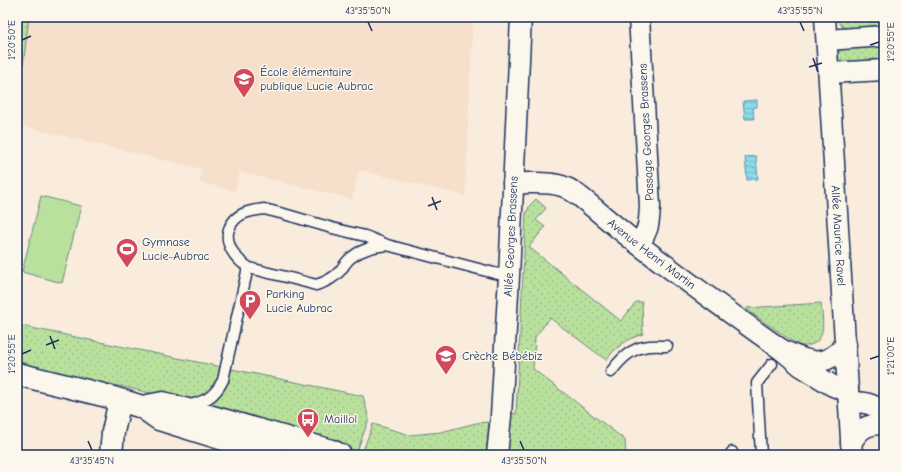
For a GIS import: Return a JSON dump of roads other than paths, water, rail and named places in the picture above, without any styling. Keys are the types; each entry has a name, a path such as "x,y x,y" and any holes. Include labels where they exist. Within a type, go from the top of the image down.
{"main road":[{"path":"17,374 103,394 142,407 159,419 275,455"},
{"path":"111,455 113,432 120,400"},
{"path":"142,407 163,403 332,451 340,455"}],"street":[{"name":"Allée Georges Brassens","path":"497,455 501,416 509,276 521,17"},
{"name":"Passage Georges Brassens","path":"639,17 650,206 649,223 646,234 639,244"},
{"name":"Allée Maurice Ravel","path":"825,17 852,449"},
{"path":"827,40 884,36"},
{"path":"829,73 884,70"},
{"name":"Avenue Henri Martin","path":"513,183 544,183 562,186 576,194 725,309 777,357 800,366 832,386 841,389 849,395 872,404 884,412"},
{"name":"Avenue Henri Martin","path":"777,357 818,362 835,355 846,344"},
{"path":"852,449 856,436 861,430 875,424 884,424"}],"lane":[{"path":"387,245 366,248 351,257 334,277 323,283 316,284 248,267 234,255 228,242 228,232 231,222 238,216 250,211 264,209 365,236 387,245 509,276"},
{"path":"180,408 204,401 212,396 219,388 223,380 248,267"},
{"path":"611,372 622,359 633,351 644,347 667,346"},
{"path":"761,455 757,383 777,357"}],"water":[{"path":"757,100 757,107 753,108 754,119 745,119 743,101"},
{"path":"756,156 758,179 747,180 745,157"}],"place":[{"name":"École élémentaire publique Lucie Aubrac","path":"244,98"},
{"name":"Gymnase Lucie-Aubrac","path":"127,268"},
{"name":"Parking Lucie Aubrac","path":"250,320"},
{"name":"Crèche Bébébiz","path":"446,376"},
{"name":"Maillol","path":"308,438"}]}
